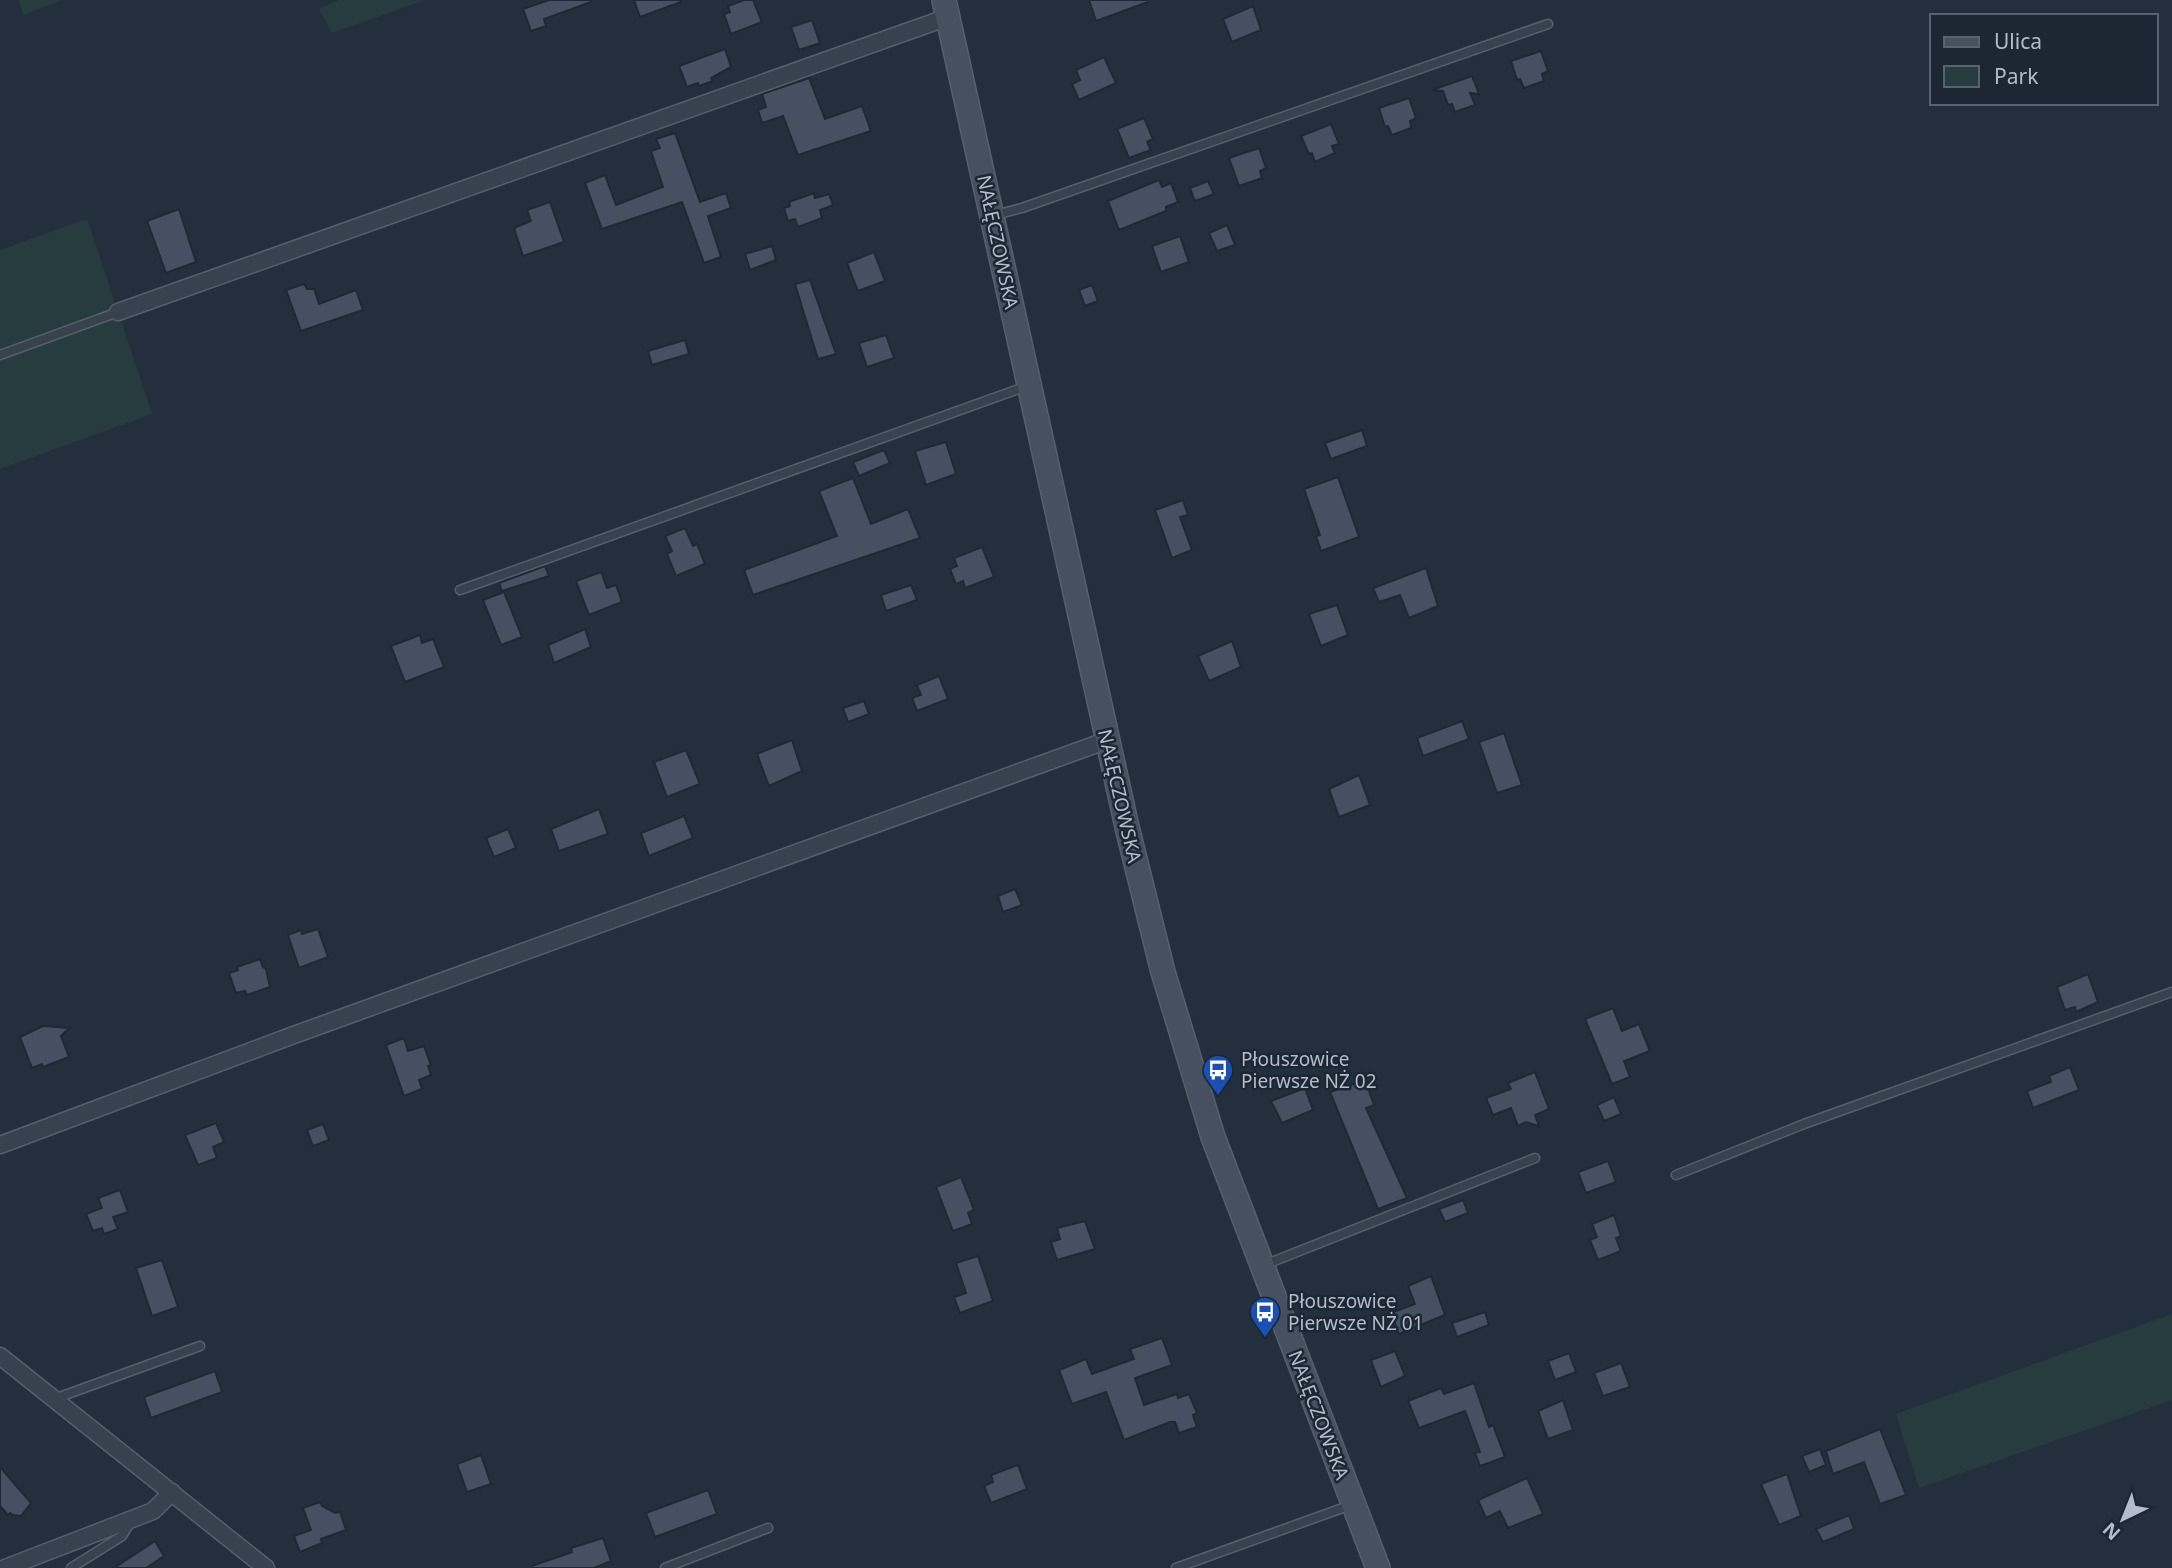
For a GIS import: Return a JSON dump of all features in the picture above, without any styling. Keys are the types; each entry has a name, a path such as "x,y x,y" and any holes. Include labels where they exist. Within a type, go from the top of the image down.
{"main road":[{"name":"NAŁĘCZOWSKA","path":"946,9 1108,740 1146,906 1177,1021 1213,1137 1378,1568"}],"street":[{"path":"118,312 937,20 946,9"},
{"path":"0,1145 291,1036 1108,740"},
{"path":"0,1356 266,1568"},
{"path":"5,1568 132,1521 153,1511 172,1492"}],"lane":[{"path":"992,216 1022,208 1548,24"},
{"path":"0,355 118,312"},
{"path":"460,590 1030,385"},
{"path":"1676,1175 1817,1120 2172,992"},
{"path":"1261,1266 1535,1158"},
{"path":"54,1399 200,1346"},
{"path":"1176,1568 1353,1504"},
{"path":"71,1568 122,1536 132,1521"},
{"path":"665,1568 768,1528"}],"green space":[{"path":"19,0 62,0 23,15"},
{"path":"339,0 425,0 332,33 319,9"},
{"path":"87,219 152,414 0,469 0,250"},
{"path":"2172,1314 2172,1400 1919,1488 1896,1414"}],"building":[{"path":"549,0 591,2 544,19 546,26 531,31 523,9"},
{"path":"634,0 681,0 681,2 640,17"},
{"path":"744,0 753,0 762,22 731,34 724,14 730,12 728,6"},
{"path":"1089,0 1148,0 1148,2 1096,21"},
{"path":"1253,6 1261,30 1232,42 1223,19"},
{"path":"812,20 820,43 799,50 791,27"},
{"path":"725,49 731,67 711,78 713,81 687,87 679,66"},
{"path":"1541,51 1548,71 1542,74 1544,81 1524,88 1520,79 1517,80 1511,61"},
{"path":"1104,57 1116,83 1079,100 1072,84 1080,80 1076,70"},
{"path":"1472,76 1479,94 1470,93 1475,105 1455,112 1452,104 1448,105 1443,91 1432,90"},
{"path":"809,78 825,119 862,106 871,131 798,155 783,116 762,123 758,110 766,107 762,94"},
{"path":"1409,98 1416,118 1410,121 1411,128 1392,135 1388,126 1385,127 1379,108"},
{"path":"1144,118 1153,139 1147,142 1151,150 1129,158 1117,129"},
{"path":"1331,124 1339,144 1332,146 1335,153 1315,162 1301,136"},
{"path":"675,133 700,202 726,193 731,208 708,216 721,257 704,263 682,202 602,229 585,183 605,175 616,205 663,187 651,151 660,148 656,139"},
{"path":"1259,148 1266,168 1260,171 1262,178 1239,186 1229,158"},
{"path":"1159,180 1162,187 1171,183 1178,202 1166,207 1166,211 1119,230 1108,201"},
{"path":"1208,181 1214,194 1195,201 1190,188"},
{"path":"814,193 815,198 829,194 833,205 820,210 822,218 798,227 795,219 788,221 784,208 790,206 789,202"},
{"path":"550,202 564,242 523,256 514,228 531,221 527,210"},
{"path":"179,209 196,262 166,273 147,221"},
{"path":"1227,225 1235,245 1217,251 1209,233"},
{"path":"1180,236 1189,262 1161,272 1152,246"},
{"path":"772,246 776,260 750,270 745,254"},
{"path":"874,252 885,281 858,291 847,263"},
{"path":"810,280 836,354 818,359 795,284"},
{"path":"304,284 307,289 314,289 319,304 356,290 363,310 301,331 286,290"},
{"path":"1092,285 1098,301 1085,306 1079,290"},
{"path":"886,335 894,358 867,367 859,343"},
{"path":"685,340 689,354 652,365 648,351"},
{"path":"1362,430 1367,446 1331,459 1325,443"},
{"path":"946,442 956,474 926,485 915,451"},
{"path":"884,450 890,463 859,476 853,462"},
{"path":"1338,477 1359,537 1321,551 1316,536 1320,535 1304,489"},
{"path":"853,478 871,524 908,509 920,538 753,595 744,570 837,536 819,491"},
{"path":"1183,500 1188,515 1180,517 1192,550 1172,558 1155,510"},
{"path":"685,528 693,546 697,544 705,564 676,576 667,554 672,551 665,536"},
{"path":"982,547 994,577 965,588 963,581 956,584 950,569 957,566 954,558"},
{"path":"545,566 549,576 502,591 499,583"},
{"path":"1426,568 1438,606 1409,618 1400,595 1379,602 1373,588"},
{"path":"601,572 607,588 616,585 622,602 589,615 576,581"},
{"path":"911,585 917,600 886,611 881,595"},
{"path":"504,592 522,637 501,645 483,600"},
{"path":"1337,605 1348,635 1321,646 1309,614"},
{"path":"585,629 591,647 554,663 548,645"},
{"path":"420,635 422,643 433,639 444,667 405,682 391,646"},
{"path":"1232,641 1241,667 1209,681 1198,656"},
{"path":"939,676 948,699 917,711 912,698 921,695 917,685"},
{"path":"864,701 869,714 848,722 843,708"},
{"path":"1462,721 1469,739 1423,756 1417,738"},
{"path":"1504,733 1522,785 1497,793 1479,742"},
{"path":"792,740 802,771 769,786 757,754"},
{"path":"686,750 700,784 667,797 654,762"},
{"path":"1359,775 1370,805 1339,817 1329,789"},
{"path":"599,809 608,834 559,851 551,829"},
{"path":"684,816 693,838 649,856 641,833"},
{"path":"508,829 516,848 494,857 486,838"},
{"path":"1015,889 1022,905 1003,912 998,896"},
{"path":"318,929 328,957 299,968 288,935 301,930 302,934"},
{"path":"260,959 266,969 270,987 247,995 245,991 236,993 229,973 238,970 237,967"},
{"path":"2088,974 2098,1002 2076,1012 2075,1007 2065,1010 2057,987"},
{"path":"1613,1008 1622,1031 1639,1024 1650,1051 1624,1061 1630,1077 1612,1084 1585,1019"},
{"path":"43,1026 69,1028 61,1036 69,1057 43,1067 42,1064 32,1068 20,1037"},
{"path":"404,1038 408,1051 424,1046 431,1065 428,1066 431,1075 419,1080 422,1089 404,1096 386,1045"},
{"path":"2070,1067 2079,1090 2033,1108 2027,1091 2051,1082 2049,1076"},
{"path":"1535,1072 1549,1109 1535,1115 1539,1126 1526,1122 1518,1126 1511,1108 1493,1115 1486,1098 1511,1089 1508,1083"},
{"path":"1365,1080 1374,1105 1366,1108 1407,1198 1378,1209 1330,1092"},
{"path":"1305,1088 1313,1110 1282,1123 1271,1101"},
{"path":"1614,1097 1621,1114 1604,1121 1597,1105"},
{"path":"216,1123 224,1142 213,1147 217,1158 198,1165 185,1135"},
{"path":"323,1124 329,1140 313,1146 307,1130"},
{"path":"1608,1161 1616,1182 1586,1193 1578,1172"},
{"path":"961,1177 974,1210 968,1213 972,1224 953,1231 936,1187"},
{"path":"120,1190 128,1212 113,1217 118,1229 104,1234 102,1228 93,1231 86,1214 102,1208 98,1198"},
{"path":"1463,1200 1468,1213 1445,1222 1439,1209"},
{"path":"1614,1215 1621,1236 1616,1238 1621,1251 1598,1260 1590,1240 1597,1237 1592,1224"},
{"path":"1085,1221 1095,1249 1057,1260 1051,1242 1060,1239 1057,1228"},
{"path":"978,1256 993,1301 960,1313 954,1297 966,1293 956,1263"},
{"path":"162,1260 178,1307 152,1316 136,1268"},
{"path":"1431,1276 1445,1315 1399,1334 1391,1313 1415,1304 1408,1286"},
{"path":"1485,1312 1489,1325 1457,1337 1452,1323"},
{"path":"1162,1338 1172,1365 1135,1378 1144,1405 1177,1394 1178,1398 1189,1394 1197,1413 1193,1415 1197,1427 1179,1433 1175,1422 1170,1422 1124,1440 1106,1392 1072,1404 1059,1370 1086,1359 1092,1374 1134,1359 1130,1349"},
{"path":"1395,1351 1405,1376 1381,1387 1371,1360"},
{"path":"1569,1353 1576,1372 1555,1380 1548,1361"},
{"path":"1621,1363 1630,1387 1603,1396 1594,1373"},
{"path":"215,1371 222,1392 151,1418 144,1397"},
{"path":"1474,1383 1489,1427 1493,1425 1505,1457 1480,1466 1475,1453 1480,1452 1465,1411 1419,1428 1408,1401 1441,1388 1444,1394"},
{"path":"1563,1400 1573,1430 1548,1439 1538,1411"},
{"path":"1880,1429 1906,1495 1880,1504 1864,1462 1833,1474 1826,1451"},
{"path":"1820,1449 1826,1465 1809,1472 1802,1456"},
{"path":"481,1455 491,1484 467,1492 457,1464"},
{"path":"1018,1465 1027,1489 991,1503 984,1486 993,1482 991,1475"},
{"path":"0,1467 31,1503 21,1516 10,1513 8,1515 0,1506"},
{"path":"1787,1474 1801,1516 1779,1525 1761,1484"},
{"path":"1527,1478 1543,1514 1508,1528 1500,1511 1486,1518 1478,1500"},
{"path":"708,1490 717,1514 655,1537 646,1513"},
{"path":"320,1502 335,1513 340,1512 346,1530 321,1539 322,1543 300,1552 294,1536 311,1530 303,1508"},
{"path":"1849,1515 1854,1529 1823,1542 1816,1529"},
{"path":"603,1538 611,1561 594,1568 532,1568 572,1552 571,1548"},
{"path":"155,1541 164,1556 146,1568 114,1568"}],"place":[{"name":"Płouszowice Pierwsze NŻ 02","path":"1218,1097"},
{"name":"Płouszowice Pierwsze NŻ 01","path":"1265,1339"}]}
